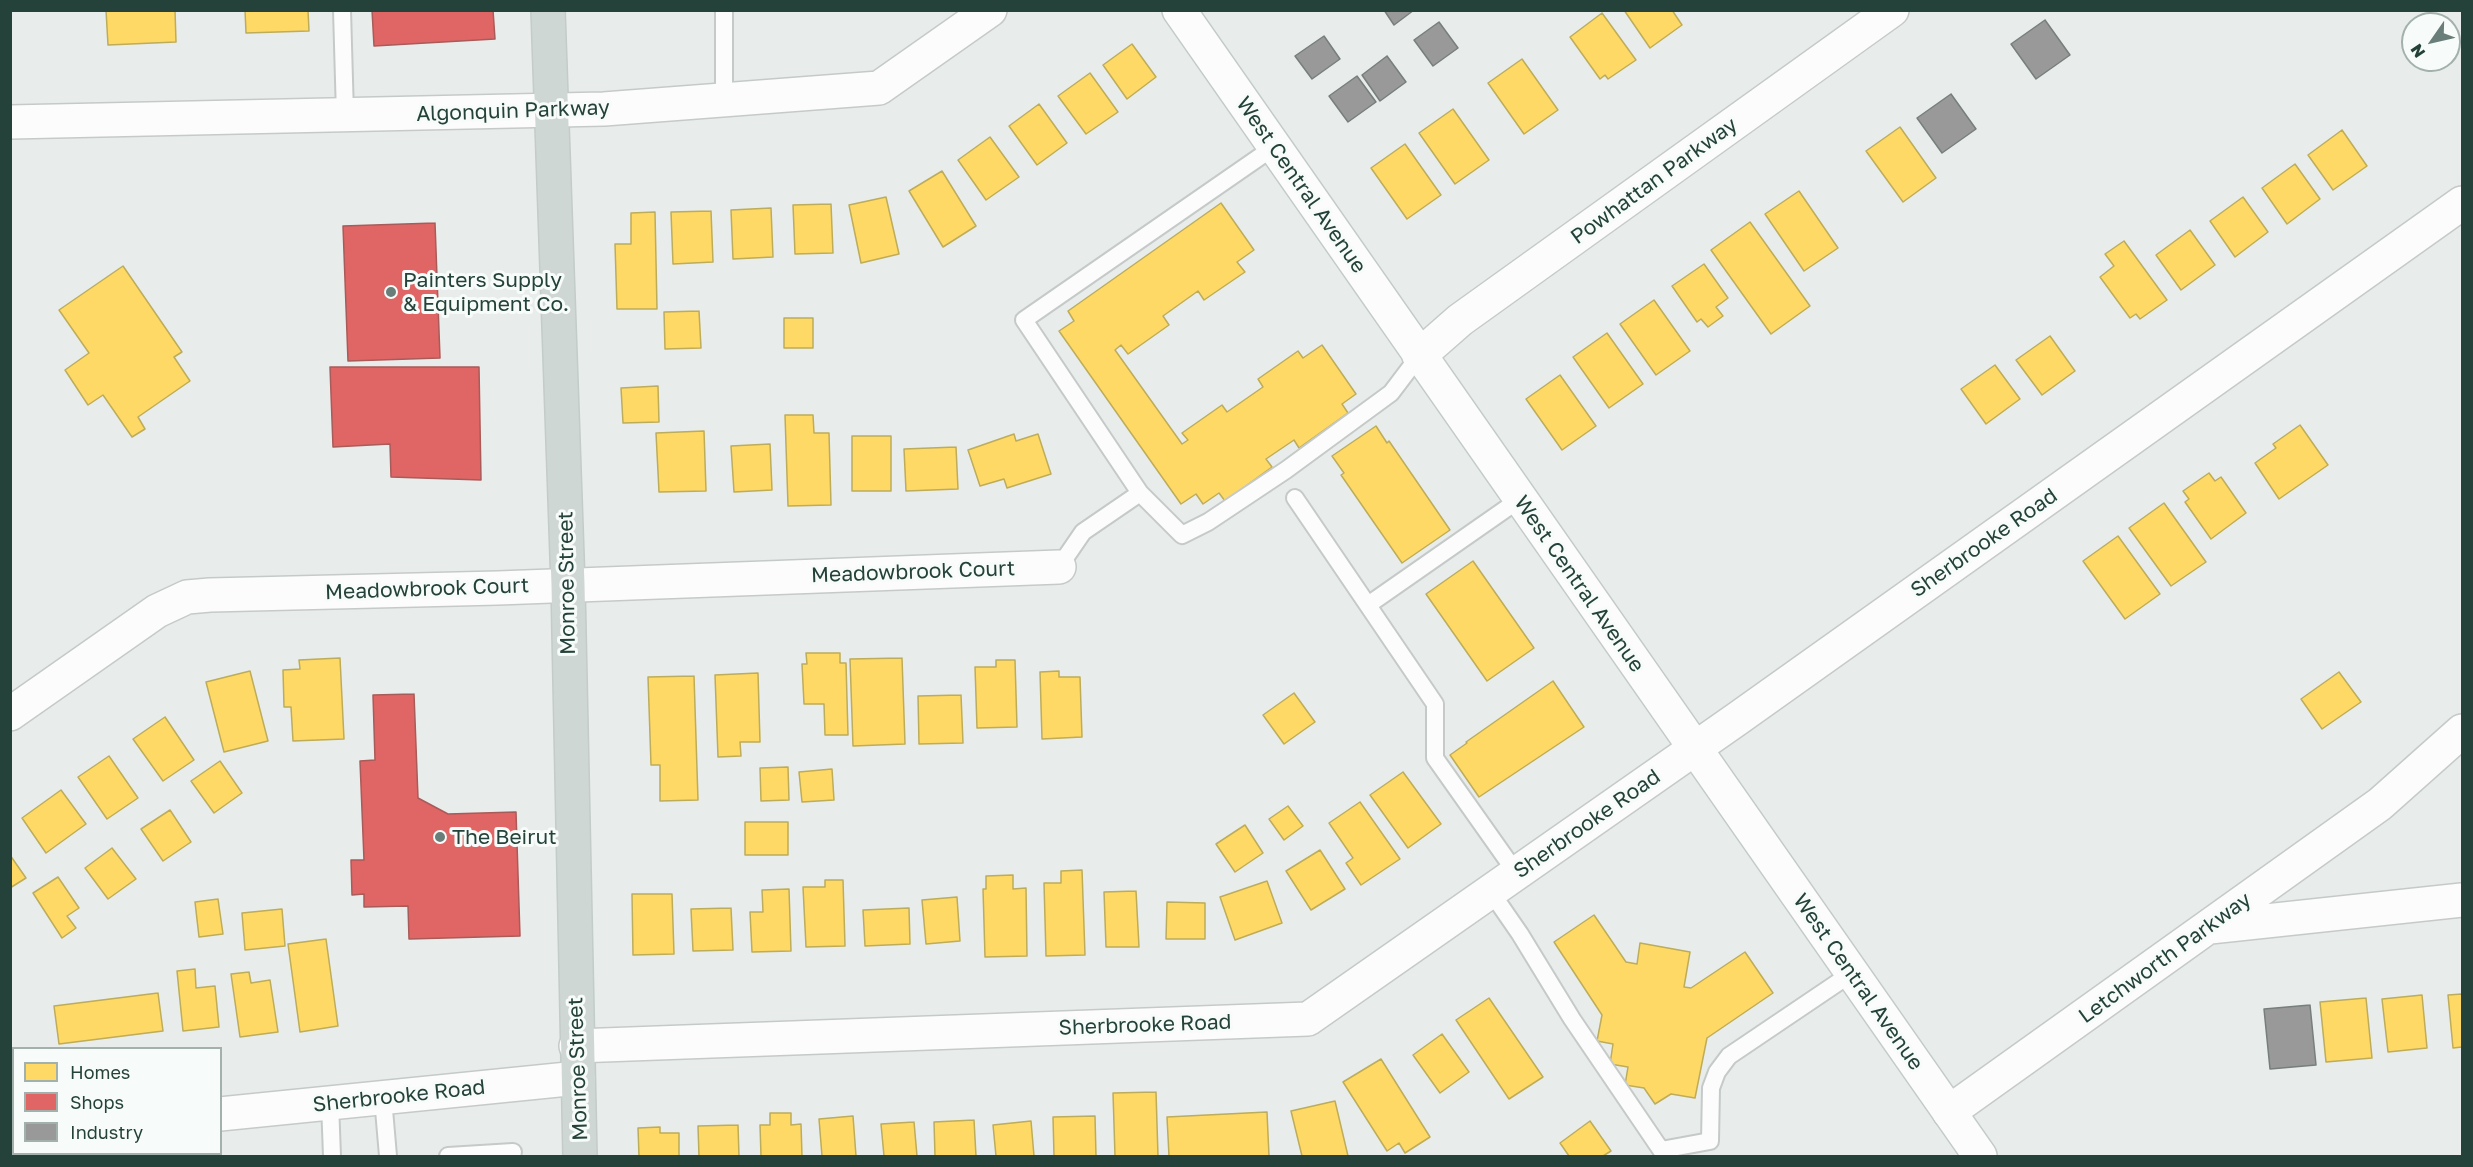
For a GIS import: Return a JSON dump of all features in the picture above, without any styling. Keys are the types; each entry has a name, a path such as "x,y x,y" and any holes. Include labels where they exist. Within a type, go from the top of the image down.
{"main road":[{"name":"Monroe Street","path":"548,10 568,585 580,1156"}],"street":[{"name":"Algonquin Parkway","path":"12,120 604,109 879,88 990,10"},
{"name":"West Central Avenue","path":"1179,10 1980,1156"},
{"name":"Powhattan Parkway","path":"1419,356 1460,320 1892,10"},
{"name":"Sherbrooke Road","path":"576,1046 1308,1019 1504,883 2463,203"},
{"name":"Meadowbrook Court","path":"10,714 157,611 187,597 1059,567"},
{"name":"Letchworth Parkway","path":"1949,1112 2380,804 2463,731"},
{"name":"Letchworth Parkway","path":"2380,804 2463,759"},
{"path":"2208,927 2463,900"},
{"name":"Sherbrooke Road","path":"222,1114 578,1078"}],"lane":[{"path":"342,10 345,115"},
{"path":"724,10 724,100"},
{"path":"1274,147 1024,320 1140,493 1182,534 1208,522 1286,470 1391,393 1419,356"},
{"path":"1059,567 1083,532 1140,493"},
{"path":"1295,498 1435,704 1435,758 1504,883 1521,934 1572,1019 1661,1150 1710,1141 1711,1088 1717,1072 1729,1056 1852,973"},
{"path":"1368,605 1520,499"},
{"path":"383,1098 388,1156"},
{"path":"330,1103 332,1156"},
{"path":"448,1156 513,1152"}],"building: Homes":[{"path":"106,10 175,10 176,42 108,45"},
{"path":"245,10 308,10 309,31 246,33"},
{"path":"1624,10 1672,10 1682,25 1650,48"},
{"path":"1602,13 1636,60 1608,79 1605,75 1600,79 1570,37"},
{"path":"1132,44 1156,77 1127,99 1103,65"},
{"path":"1522,59 1558,110 1524,134 1488,83"},
{"path":"1090,73 1118,112 1086,134 1058,96"},
{"path":"1039,104 1067,143 1037,165 1009,126"},
{"path":"1453,109 1489,160 1455,184 1419,133"},
{"path":"1900,127 1936,178 1903,202 1866,151"},
{"path":"2342,130 2367,166 2333,190 2308,155"},
{"path":"990,137 1019,177 986,200 958,160"},
{"path":"1405,144 1441,195 1407,219 1371,168"},
{"path":"2295,164 2320,199 2287,224 2262,188"},
{"path":"942,171 976,226 943,247 909,191"},
{"path":"1799,191 1838,248 1804,271 1765,214"},
{"path":"886,197 899,254 861,263 849,205"},
{"path":"2243,197 2268,232 2235,257 2210,221"},
{"path":"1221,203 1254,250 1237,262 1245,272 1204,300 1198,291 1163,316 1169,325 1128,354 1121,345 1115,350 1182,444 1188,440 1182,433 1222,405 1227,412 1263,387 1258,379 1298,351 1303,358 1322,345 1356,394 1342,404 1348,413 1299,448 1294,440 1266,459 1272,467 1225,501 1219,493 1203,504 1196,494 1181,504 1059,331 1074,321 1068,311"},
{"path":"831,204 833,253 795,254 793,205"},
{"path":"771,208 773,257 733,259 731,210"},
{"path":"711,211 713,262 673,264 671,212"},
{"path":"655,212 657,309 617,309 615,244 631,244 631,213"},
{"path":"1750,222 1810,306 1771,334 1711,250"},
{"path":"2190,230 2215,265 2181,290 2156,255"},
{"path":"2124,241 2167,300 2140,319 2136,314 2130,318 2100,277 2114,266 2105,254"},
{"path":"1704,264 1728,298 1716,307 1723,316 1708,327 1701,319 1697,322 1672,286"},
{"path":"123,266 182,352 174,357 190,381 138,417 145,429 132,437 103,395 88,405 65,370 89,353 59,310"},
{"path":"1654,300 1690,351 1656,375 1620,324"},
{"path":"699,311 701,348 665,349 664,312"},
{"path":"784,318 813,318 813,348 784,348"},
{"path":"1607,333 1643,384 1609,408 1573,357"},
{"path":"2050,336 2075,371 2042,395 2016,360"},
{"path":"1995,365 2020,399 1986,424 1961,389"},
{"path":"1560,375 1596,426 1562,450 1526,399"},
{"path":"658,386 659,422 623,423 621,388"},
{"path":"785,415 813,415 814,433 829,433 831,505 788,506"},
{"path":"2300,425 2328,465 2279,499 2255,463 2276,448 2273,444"},
{"path":"1376,426 1387,443 1389,441 1450,530 1402,563 1341,475 1344,473 1332,456"},
{"path":"704,431 706,491 659,492 656,433"},
{"path":"1014,434 1016,441 1038,434 1051,474 1007,488 1004,479 980,486 968,450"},
{"path":"852,436 891,436 891,491 852,491"},
{"path":"770,444 772,490 734,492 731,446"},
{"path":"956,447 958,489 906,491 904,449"},
{"path":"2209,473 2215,481 2221,477 2246,513 2211,539 2185,502 2189,499 2183,491"},
{"path":"2164,503 2206,562 2171,586 2129,528"},
{"path":"2118,536 2160,594 2125,619 2083,561"},
{"path":"1473,561 1534,648 1487,681 1426,594"},
{"path":"806,653 840,653 840,663 846,663 848,735 825,735 824,704 804,704 802,664 807,664"},
{"path":"340,658 344,739 293,741 291,707 284,707 283,670 300,669 299,660"},
{"path":"902,658 905,744 853,746 850,659"},
{"path":"996,660 1015,660 1017,727 977,728 975,667 996,667"},
{"path":"250,671 268,741 224,752 206,682"},
{"path":"1059,671 1059,677 1080,677 1082,737 1042,739 1040,672"},
{"path":"2339,672 2361,702 2322,729 2301,699"},
{"path":"758,673 760,742 740,742 741,756 718,757 715,675"},
{"path":"694,676 698,800 660,801 660,765 651,765 648,677"},
{"path":"1553,681 1584,727 1479,797 1450,755"},
{"path":"1294,693 1315,722 1284,744 1263,715"},
{"path":"961,695 963,743 919,744 918,696"},
{"path":"165,717 194,760 163,781 133,739"},
{"path":"109,756 138,798 107,819 78,777"},
{"path":"220,761 242,793 214,813 191,781"},
{"path":"788,767 789,800 761,801 760,768"},
{"path":"832,769 834,800 802,802 799,772"},
{"path":"1403,772 1441,824 1408,848 1370,795"},
{"path":"61,790 86,824 46,853 22,818"},
{"path":"1360,802 1400,859 1361,885 1346,863 1353,858 1329,823"},
{"path":"1288,806 1303,826 1284,840 1269,819"},
{"path":"170,810 191,842 163,861 141,829"},
{"path":"745,822 788,822 788,855 745,855"},
{"path":"1245,825 1263,853 1235,872 1216,844"},
{"path":"112,848 136,879 108,899 85,868"},
{"path":"1320,850 1345,889 1311,910 1286,871"},
{"path":"10,855 26,878 10,888"},
{"path":"1082,870 1085,955 1046,956 1044,883 1061,883 1061,871"},
{"path":"1013,875 1013,889 1026,888 1027,956 985,957 983,889 986,889 986,876"},
{"path":"58,877 79,908 67,916 76,928 62,938 33,893"},
{"path":"825,880 843,880 845,946 806,947 803,887 825,887"},
{"path":"1267,881 1282,923 1235,940 1220,897"},
{"path":"789,889 791,951 752,952 750,912 763,912 762,890"},
{"path":"1136,891 1139,947 1106,947 1104,892"},
{"path":"632,894 672,894 674,954 633,955"},
{"path":"957,897 960,941 926,944 922,900"},
{"path":"218,899 223,934 199,937 195,902"},
{"path":"1167,902 1205,903 1205,939 1166,939"},
{"path":"731,908 733,950 693,951 691,909"},
{"path":"909,908 910,944 865,946 863,910"},
{"path":"282,909 285,946 245,950 242,913"},
{"path":"1594,915 1626,962 1637,964 1640,943 1690,952 1684,987 1691,988 1745,952 1773,993 1707,1038 1695,1098 1671,1094 1655,1104 1644,1088 1625,1085 1628,1067 1610,1064 1613,1044 1597,1041 1602,1015 1554,942"},
{"path":"326,939 338,1026 300,1032 288,944"},
{"path":"195,969 196,988 215,986 219,1027 183,1031 177,971"},
{"path":"249,972 251,983 270,980 278,1032 240,1037 231,974"},
{"path":"158,993 163,1031 59,1044 54,1006"},
{"path":"2462,994 2462,1047 2453,1048 2448,995"},
{"path":"2422,995 2427,1048 2388,1052 2382,999"},
{"path":"1489,998 1543,1077 1509,1099 1456,1020"},
{"path":"2366,998 2372,1058 2326,1062 2320,1002"},
{"path":"1442,1034 1469,1072 1440,1093 1413,1055"},
{"path":"1381,1059 1430,1137 1405,1153 1399,1143 1387,1151 1343,1082"},
{"path":"1156,1092 1158,1156 1115,1156 1113,1093"},
{"path":"1335,1101 1348,1156 1302,1156 1291,1111"},
{"path":"1267,1112 1269,1156 1169,1156 1167,1117"},
{"path":"770,1113 791,1113 791,1125 801,1124 802,1156 761,1156 760,1125 770,1125"},
{"path":"853,1116 856,1156 822,1156 819,1119"},
{"path":"1095,1116 1096,1156 1054,1156 1053,1117"},
{"path":"974,1120 976,1156 935,1156 934,1122"},
{"path":"1031,1121 1034,1156 996,1156 993,1125"},
{"path":"1590,1121 1611,1151 1603,1156 1569,1156 1560,1143"},
{"path":"914,1122 917,1156 884,1156 881,1124"},
{"path":"738,1125 739,1156 699,1156 698,1126"},
{"path":"660,1127 660,1133 679,1133 679,1156 639,1156 638,1128"}],"building: Shops":[{"path":"372,10 493,10 495,39 374,46"},
{"name":"Painters Supply & Equipment Co.","path":"435,223 440,358 348,361 343,226"},
{"path":"330,367 479,367 481,480 391,477 390,444 333,447"},
{"name":"The Beirut","path":"414,694 418,798 448,814 516,812 520,936 409,939 408,906 364,907 364,894 352,895 351,860 364,860 360,761 375,760 373,695"}],"building: Industry":[{"path":"1384,10 1414,10 1394,25"},
{"path":"2045,20 2070,55 2036,79 2011,44"},
{"path":"1439,22 1458,48 1433,66 1414,40"},
{"path":"1324,36 1340,59 1312,79 1295,56"},
{"path":"1387,56 1406,82 1380,101 1362,75"},
{"path":"1357,76 1376,102 1348,122 1329,96"},
{"path":"1951,94 1976,129 1942,153 1917,118"},
{"path":"2310,1005 2316,1065 2270,1069 2264,1009"}],"place":[{"name":"Painters Supply & Equipment Co.","path":"391,292"},
{"name":"The Beirut","path":"440,837"}]}
